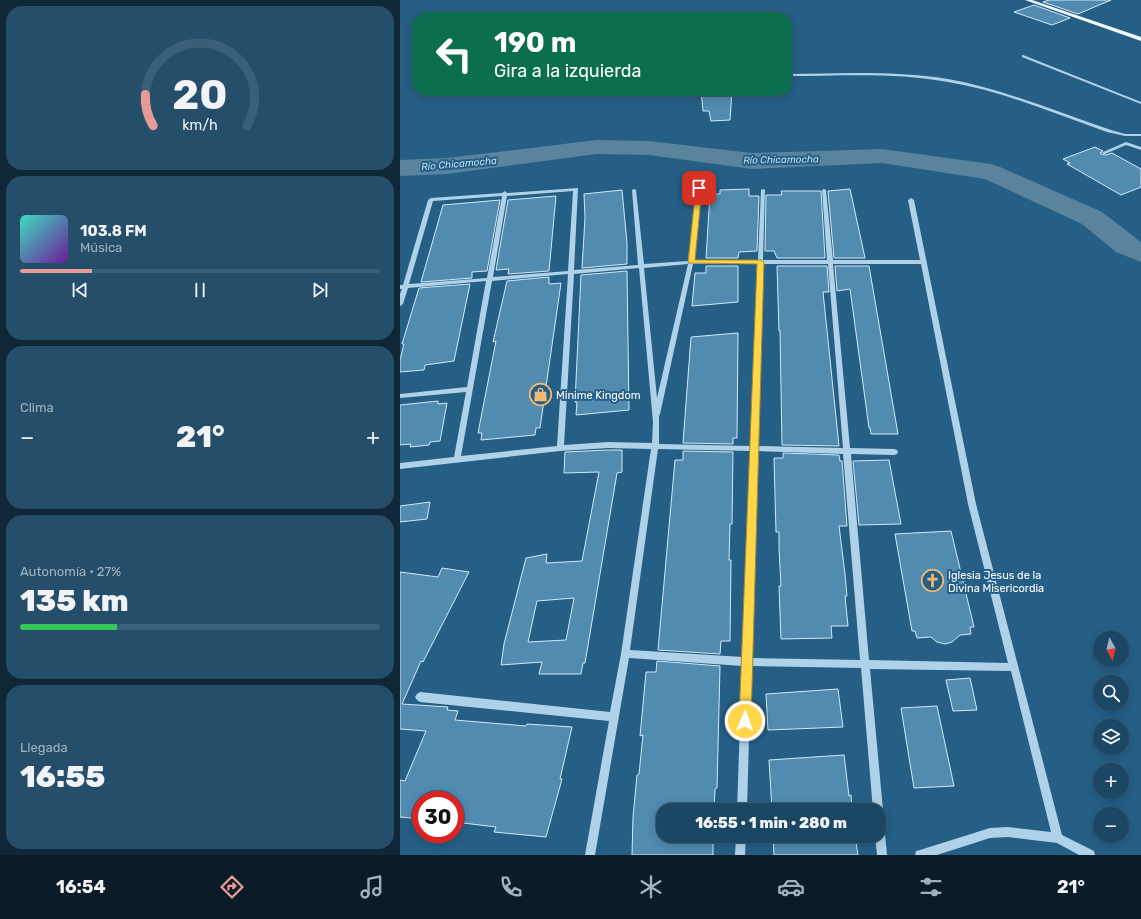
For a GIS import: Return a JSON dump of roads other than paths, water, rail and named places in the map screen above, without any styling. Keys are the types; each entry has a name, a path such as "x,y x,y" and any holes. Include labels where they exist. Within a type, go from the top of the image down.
{"main road":[{"path":"1027,0 1141,39"}],"street":[{"path":"1024,56 1141,103"},
{"path":"792,75 898,75 943,80 993,92 1125,135 1141,135"},
{"path":"1125,135 1126,143"},
{"path":"1103,153 1126,143 1141,149"},
{"path":"656,422 691,262 699,188"},
{"path":"400,304 403,287 431,200 505,193 576,189 560,448"},
{"path":"590,855 625,654 655,446 656,422 634,190"},
{"path":"742,803 763,190"},
{"path":"824,190 877,803"},
{"path":"456,460 505,193"},
{"path":"911,200 922,262 972,504 1058,838"},
{"path":"403,287 691,262 922,262"},
{"path":"400,396 469,389"},
{"path":"400,466 560,448 608,445 894,452"},
{"path":"625,654 747,662 1014,667"},
{"path":"420,697 614,717"},
{"path":"920,855 990,833 1024,833 1058,838 1090,855"},
{"path":"740,855 741,843"},
{"path":"881,843 882,855"}],"waterway":[{"name":"Río Chicamocha","path":"400,168 447,166 597,147 649,148 752,161 882,156 991,172 1092,218 1126,246 1141,253"}],"place":[{"name":"Minime Kingdom","path":"540,395"},
{"name":"Iglesia Jesus de la Divina Misericordia","path":"933,581"}]}
